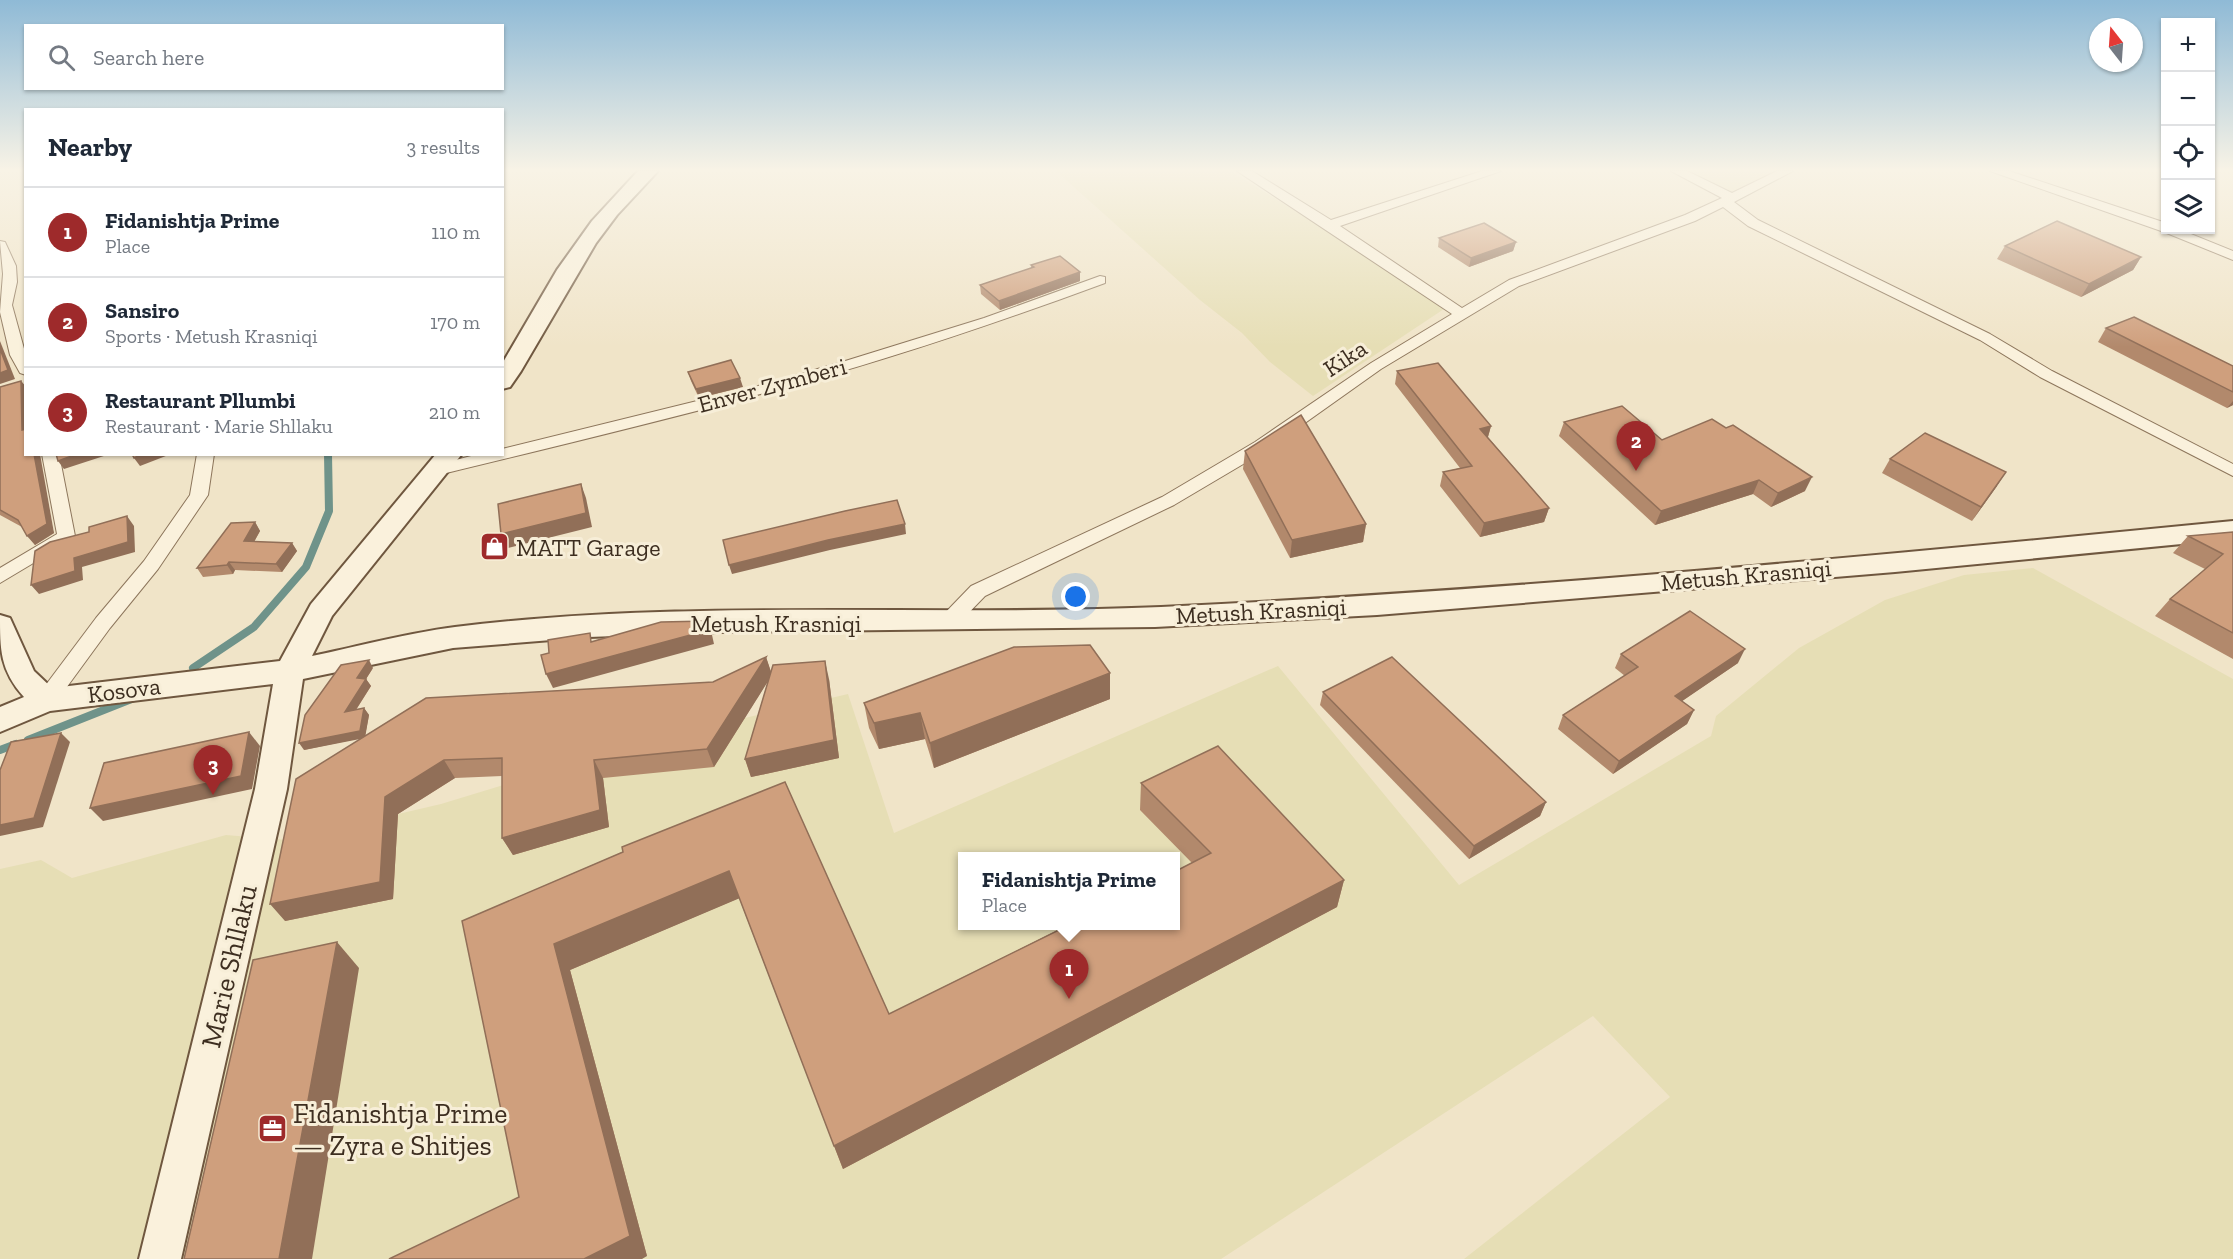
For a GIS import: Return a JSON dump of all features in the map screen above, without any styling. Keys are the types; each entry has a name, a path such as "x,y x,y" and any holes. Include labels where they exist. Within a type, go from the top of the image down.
{"street":[{"path":"504,379 519,359 558,286 595,230"},
{"path":"1337,230 1461,314"},
{"name":"Kika","path":"949,621 978,591 1067,551 1168,501 1261,446 1376,366 1514,283 1658,230"},
{"path":"1767,230 1985,337 2046,374 2233,471"},
{"path":"2180,234 2233,256"},
{"path":"0,245 7,257 10,292 5,305 12,321 18,360 24,367"},
{"name":"Enver Zymberi","path":"504,448 816,374 989,321 1100,280"},
{"path":"0,577 66,537 50,456"},
{"path":"0,626 22,677 46,700 103,622 151,565 199,495 207,461 206,456"},
{"name":"Enver Zymberi","path":"290,670 321,611 444,462 469,456"},
{"name":"Metush Krasniqi","path":"290,670 453,638 589,627 721,622 1155,617 1377,604 1883,564 2233,530"},
{"name":"Kosova","path":"0,720 46,700 290,670"},
{"name":"Marie Shllaku","path":"160,1259 272,789 290,670"}],"shaded area":[{"path":"1122,230 1326,230 1444,309 1313,396 1270,362 1242,333 1200,300"},
{"path":"2033,568 2233,679 2233,1259 1464,1259 1670,1097 1593,1016 1221,1259 0,1259 0,869 41,860 72,878 226,835 287,840 441,804 659,738 848,694 894,833 1278,666 1459,885 1711,736 1716,716 1799,648 1885,600 1964,575"}],"building":[{"path":"1464,230 1495,230 1516,242 1471,258 1439,238"},
{"path":"2039,230 2077,230 2141,257 2089,284 2005,246"},
{"path":"1060,256 1080,272 999,301 980,285 1034,267 1031,265"},
{"path":"2134,317 2233,366 2233,392 2106,328"},
{"path":"0,349 8,370 0,373"},
{"path":"731,360 740,378 696,389 688,372"},
{"path":"1438,363 1491,426 1480,429 1549,508 1484,523 1443,472 1472,466 1397,371"},
{"path":"21,381 24,456 34,456 47,524 27,536 18,520 0,510 0,387"},
{"path":"1622,406 1662,440 1712,419 1726,428 1733,425 1812,477 1778,493 1759,480 1661,511 1564,422"},
{"path":"1301,415 1366,524 1292,540 1245,451"},
{"path":"1925,433 2006,472 1981,507 1890,459"},
{"path":"57,456 72,456 58,461"},
{"path":"581,484 586,513 501,534 498,504"},
{"path":"897,500 905,524 828,540 729,565 723,540"},
{"path":"127,516 128,542 74,558 75,571 31,585 35,551 50,542 89,532 89,527"},
{"path":"255,522 244,541 292,543 276,564 229,562 227,565 197,568 231,523"},
{"path":"2233,532 2233,633 2170,599 2223,554 2188,536"},
{"path":"1690,611 1745,649 1675,696 1694,710 1619,761 1563,715 1638,667 1621,654"},
{"path":"707,621 709,630 546,674 541,655 549,653 548,640 590,633 591,642 661,622"},
{"path":"1090,645 1110,673 930,743 920,713 874,723 864,703 1014,647"},
{"path":"766,657 707,749 594,760 600,810 502,838 502,758 444,760 385,797 380,882 270,904 296,779 426,698 713,682"},
{"path":"1392,657 1546,802 1474,846 1323,692"},
{"path":"369,660 357,678 366,679 345,712 364,708 360,731 299,743 305,715 341,665"},
{"path":"825,661 834,740 745,759 773,665"},
{"path":"249,732 241,776 90,808 104,763"},
{"path":"61,733 34,818 0,825 0,770 11,742"},
{"path":"1218,746 1344,880 834,1146 729,871 554,944 630,1236 584,1259 389,1259 519,1197 462,921 623,852 622,847 785,782 889,1014 1059,930 1180,930 1180,869 1211,853 1141,783"},
{"path":"337,942 279,1259 184,1259 253,960"}],"waterway":[{"path":"193,668 254,627 306,567 329,511 328,456"},
{"path":"28,740 134,698"},
{"path":"0,750 16,744"}],"place":[{"name":"Sansiro","path":"1636,471"},
{"name":"MATT Garage","path":"495,547"},
{"name":"Restaurant Pllumbi","path":"213,795"},
{"name":"Fidanishtja Prime","path":"1069,999"},
{"name":"Fidanishtja Prime — Zyra e Shitjes","path":"272,1129"}]}
